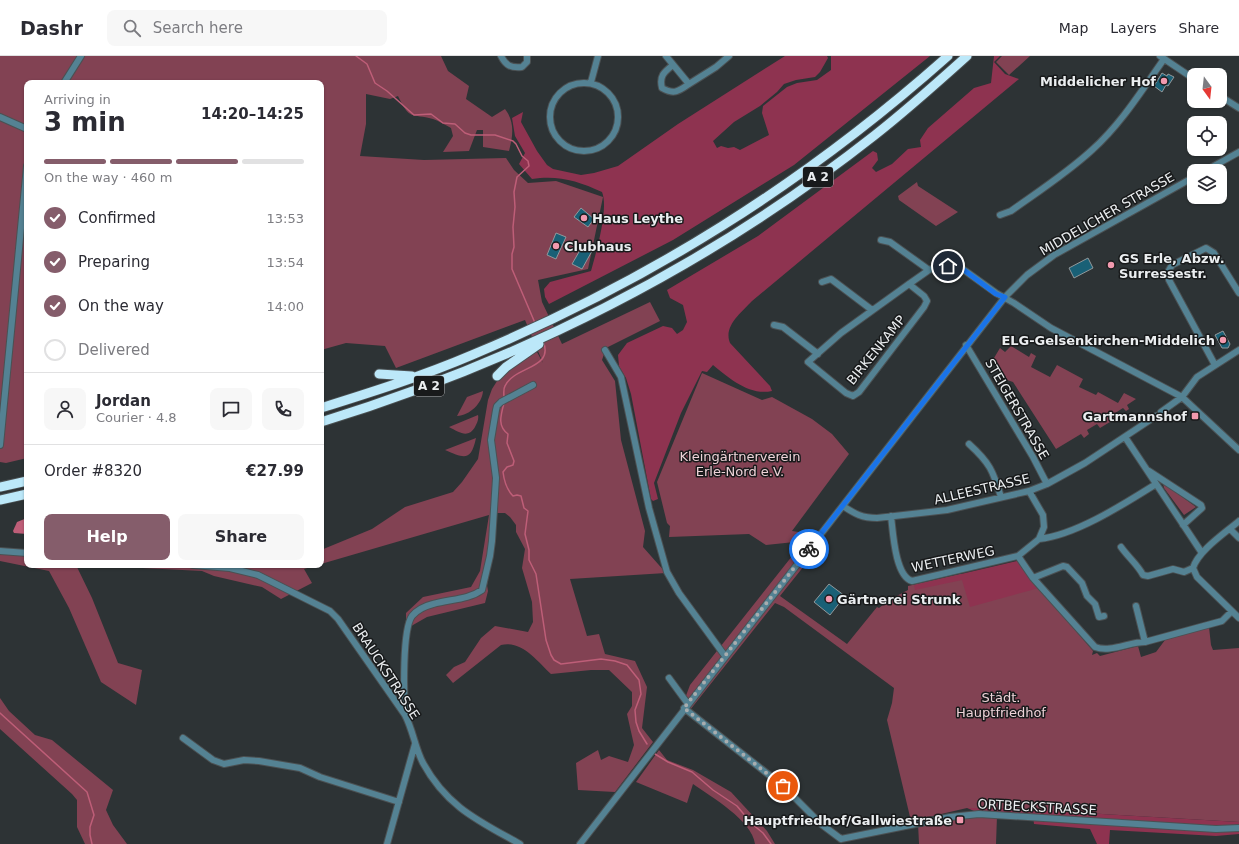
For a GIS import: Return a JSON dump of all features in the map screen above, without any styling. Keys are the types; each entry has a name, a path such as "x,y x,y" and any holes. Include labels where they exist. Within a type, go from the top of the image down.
{"highway":[{"name":"A 2","path":"324,407 419,376 557,318 683,251 745,212 814,165 868,124 948,56"},
{"name":"A 2","path":"324,421 424,388 536,344 656,281 739,231 778,205 876,134 927,92 966,56"},
{"path":"497,376 506,367 536,344"},
{"path":"379,374 419,376"},
{"path":"0,487 24,482"},
{"path":"0,500 24,495"}],"street":[{"path":"66,80 81,56"},
{"path":"501,56 504,63 513,68 522,67 527,62 527,56"},
{"path":"591,82 598,56"},
{"path":"666,56 689,84"},
{"path":"673,66 664,72 661,77 662,88 671,93 678,92 716,67 729,56"},
{"path":"1000,215 1011,211 1076,165 1093,150 1125,115 1162,57 1187,73"},
{"path":"591,82 600,86 611,96 617,107 618,119 612,136 608,142 601,147 581,151 573,149 560,142 552,127 550,112 554,99 563,90 576,83 591,82"},
{"path":"1227,100 1239,108"},
{"path":"0,116 24,128"},
{"path":"1218,164 1239,152"},
{"name":"MIDDELICHER STRASSE","path":"580,844 843,506 966,345 1005,297 1027,275 1054,254 1187,181"},
{"path":"0,445 2,392 24,193"},
{"path":"881,240 890,242 929,270"},
{"path":"1216,365 1169,280 1168,272 1172,265 1197,251 1206,248 1214,253 1239,293"},
{"name":"BIRKENKAMP","path":"909,284 924,296 927,301 924,307 858,392 852,396 846,393 808,362 841,332 872,310 909,284 929,270 948,266 964,270 996,294 1005,297 1051,328 1182,397 1239,450"},
{"path":"822,282 831,279 872,310"},
{"path":"774,325 783,327 818,354"},
{"name":"STEIGERSTRASSE","path":"966,345 1033,457 1047,484"},
{"path":"605,350 621,377 649,508 667,572 679,593 725,656"},
{"path":"1182,397 1197,377 1239,350"},
{"path":"405,715 406,645 411,618 416,612 430,605 472,596 482,590 492,541 496,478 491,440 496,410 497,406 501,402 532,385"},
{"name":"ALLEESTRASSE","path":"843,506 856,515 865,518 892,516 947,510 1029,491 1047,484 1085,463 1182,397"},
{"path":"1125,437 1202,553"},
{"path":"969,444 990,465 1002,497"},
{"path":"1146,469 1200,505 1202,508 1183,525"},
{"name":"WETTERWEG","path":"892,516 896,551 901,571 908,580 912,581 1018,556 1039,539 1054,537 1110,512 1156,484"},
{"path":"1029,491 1043,515 1044,527 1039,539"},
{"path":"1239,521 1202,553 1195,561 1193,568 1197,577 1231,612 1239,618"},
{"path":"1230,529 1239,538"},
{"path":"1121,547 1134,564 1139,567 1143,575 1148,576 1173,569 1184,572 1193,568"},
{"path":"0,550 24,552"},
{"path":"1018,556 1033,578 1095,647 1103,650 1136,642 1145,642 1222,621 1231,612"},
{"path":"1033,578 1063,566 1067,567 1082,583 1087,596 1095,604 1099,618 1104,616"},
{"name":"BRAUCKSTRASSE","path":"230,568 258,575 330,611 338,619 405,715 423,763 453,803 472,817 520,844"},
{"path":"1136,606 1145,642"},
{"path":"669,678 686,706 772,777 840,841"},
{"path":"675,700 682,698"},
{"path":"183,738 213,760 224,764 244,760 300,768 320,777 399,802"},
{"path":"387,844 415,744"},
{"name":"ORTBECKSTRASSE","path":"840,841 950,817 979,814 1208,828 1239,828"}],"green space":[{"path":"0,56 441,56 448,71 469,86 466,99 492,117 505,109 512,124 509,151 483,147 483,130 477,130 469,151 443,152 453,136 451,128 433,119 412,115 405,109 398,96 390,99 366,94 366,124 360,156 424,160 506,158 514,170 528,183 556,181 603,197 588,269 538,280 542,302 562,344 650,302 660,321 606,348 602,360 615,381 621,440 645,531 643,547 666,573 570,579 587,636 599,634 605,654 635,661 647,687 642,728 653,742 615,792 578,790 576,763 598,750 601,760 609,756 628,762 634,745 627,714 632,706 632,692 609,670 591,670 551,674 529,653 509,644 501,645 453,683 446,675 454,667 465,662 481,638 495,626 528,632 533,622 532,602 522,568 525,549 516,532 516,525 505,513 497,513 495,542 485,603 427,617 406,629 406,613 423,597 471,587 480,571 489,515 324,563 324,549 372,529 405,507 453,492 478,459 488,400 492,389 499,378 524,358 537,352 543,363 525,320 396,368 385,346 346,343 324,349 324,80 24,80 24,459 6,463 0,462"},
{"path":"1002,56 1030,56 1009,75 996,62"},
{"path":"917,182 918,186 958,212 936,226 899,200 898,196"},
{"path":"1011,346 1029,357 1031,353 1036,356 1031,367 1050,377 1057,365 1083,379 1079,387 1096,395 1098,392 1118,403 1124,393 1136,399 1127,405 1129,409 1126,411 1123,408 1112,415 1115,419 1100,428 1097,424 1087,430 1089,434 1084,438 1081,434 1056,449 1013,382 1007,380 994,358 1000,348 1005,352"},
{"name":"Städt. Hauptfriedhof","path":"702,373 762,400 772,397 812,419 832,434 849,454 792,531 812,534 809,539 812,556 780,596 847,644 877,607 879,608 889,600 908,590 908,586 961,574 1039,588 1093,651 1092,655 1097,653 1100,656 1138,646 1141,657 1156,652 1165,640 1209,627 1213,650 1239,648 1239,822 997,808 967,808 911,821 887,720 892,703 894,688 784,607 775,603 690,710 684,701 690,685 804,541 766,545 749,534 669,537 670,526 667,523 657,482"},
{"path":"483,391 478,404 471,411 457,416 467,397"},
{"path":"478,415 476,426 469,433 466,434 456,431 449,427"},
{"path":"476,438 472,451 466,456 457,455 445,450"},
{"path":"1163,483 1196,507 1184,515 1164,488"},
{"path":"0,551 24,554 24,566 0,561"},
{"path":"34,568 77,568 92,598 118,663 142,670 136,705 101,682 69,608 49,571"},
{"path":"142,568 307,568 304,569 312,583 281,599 262,587 214,576 202,571"},
{"path":"0,698 9,711 35,735 52,740 113,790 106,810 113,825 127,844 85,844 77,827 77,800 0,729"},
{"path":"659,750 667,760 693,770 731,792 767,831 775,844 755,844 747,826 739,818 720,802 693,784 687,803 636,782"},
{"path":"997,816 996,844 919,844 918,823 950,817"}],"shaded area":[{"path":"785,56 827,56 828,58 820,72 815,77 796,80 784,84 760,106 734,122 713,141 717,148 721,146 728,148 734,147 740,150 769,135 762,113 763,106 787,87 797,83 817,80 831,70 831,56 930,56 794,165 673,240 549,304 545,297 544,289 550,282 591,271 601,231 604,200 602,192 576,182 559,178 532,179 519,164 525,153 515,136 512,118 523,112 521,122 537,151 547,165 553,169 581,175 594,173 618,166 678,124"},
{"path":"994,56 1000,56 994,62 1005,74 1019,79 752,301 731,325 729,331 730,343 770,386 772,391 755,391 740,385 713,365 707,372 702,371 681,413 654,483 658,499 653,501 651,499 631,394 626,378 619,366 618,355 627,343 663,326 672,328 677,334 683,330 687,322 683,305 670,298 667,290 758,236 873,151 877,153 878,160 872,168 876,172 892,164 908,149 921,147 920,140 928,128 974,88 991,83"},
{"path":"24,519 24,534 14,533 13,531 17,522"},
{"path":"1017,561 1039,588 970,607 962,580 915,590 914,585"},
{"path":"967,808 997,808 1239,822 1239,834 1216,836 1110,830 1109,844 1097,844 1090,829 1034,824 1033,816 979,813"}],"building":[{"name":"Middelicher Hof","path":"1162,73 1167,76 1168,74 1174,77 1168,86 1166,85 1162,92 1154,86"},
{"name":"Haus Leythe","path":"581,208 594,219 588,227 574,217"},
{"name":"Clubhaus","path":"556,233 566,237 556,259 547,255"},
{"path":"583,245 592,251 582,269 572,264"},
{"path":"1088,258 1093,268 1074,278 1069,268"},
{"name":"ELG-Gelsenkirchen-Middelich","path":"1223,331 1230,344 1228,348 1222,348 1215,335"},
{"name":"Gärtnerei Strunk","path":"829,584 845,596 830,615 814,602"}],"waterway":[{"path":"356,56 367,64 375,83 387,91 414,115 431,114 443,123 455,124 465,133 471,135 495,135 513,141 522,156 528,161 529,166 517,177 514,192 514,247 512,254 512,269 535,323"},
{"path":"504,398 504,387 510,379 516,374 539,362 543,357 545,350 543,341"},
{"path":"504,403 501,424 508,434 507,443 514,461 513,465 507,467 503,472 503,475 511,494 513,496 521,496 524,508 528,511 525,534 529,550 529,560 536,574 546,640 551,655 554,660 561,664 601,659 627,665 639,680 641,694 635,710 636,722 639,731 647,744"},
{"path":"0,713 87,792 94,815 90,827 92,844"},
{"path":"655,754 668,762 692,772 713,790 737,806 752,824 763,833 771,844"}],"way so far":[{"path":"783,786 684,708 809,549"}],"place":[{"name":"Middelicher Hof","path":"1164,81"},
{"name":"Haus Leythe","path":"584,218"},
{"name":"Clubhaus","path":"556,246"},
{"name":"GS Erle, Abzw. Surressestr.","path":"1111,265"},
{"name":"ELG-Gelsenkirchen-Middelich","path":"1223,340"},
{"name":"Gartmannshof","path":"1195,416"},
{"name":"Gärtnerei Strunk","path":"829,599"},
{"name":"Hauptfriedhof/Gallwiestraße","path":"960,820"}],"route":[{"path":"809,549 966,345 1005,297 996,294 964,270 948,266"}],"park label":[{"name":"Kleingärtnerverein Erle-Nord e.V.","path":"740,464"}]}
